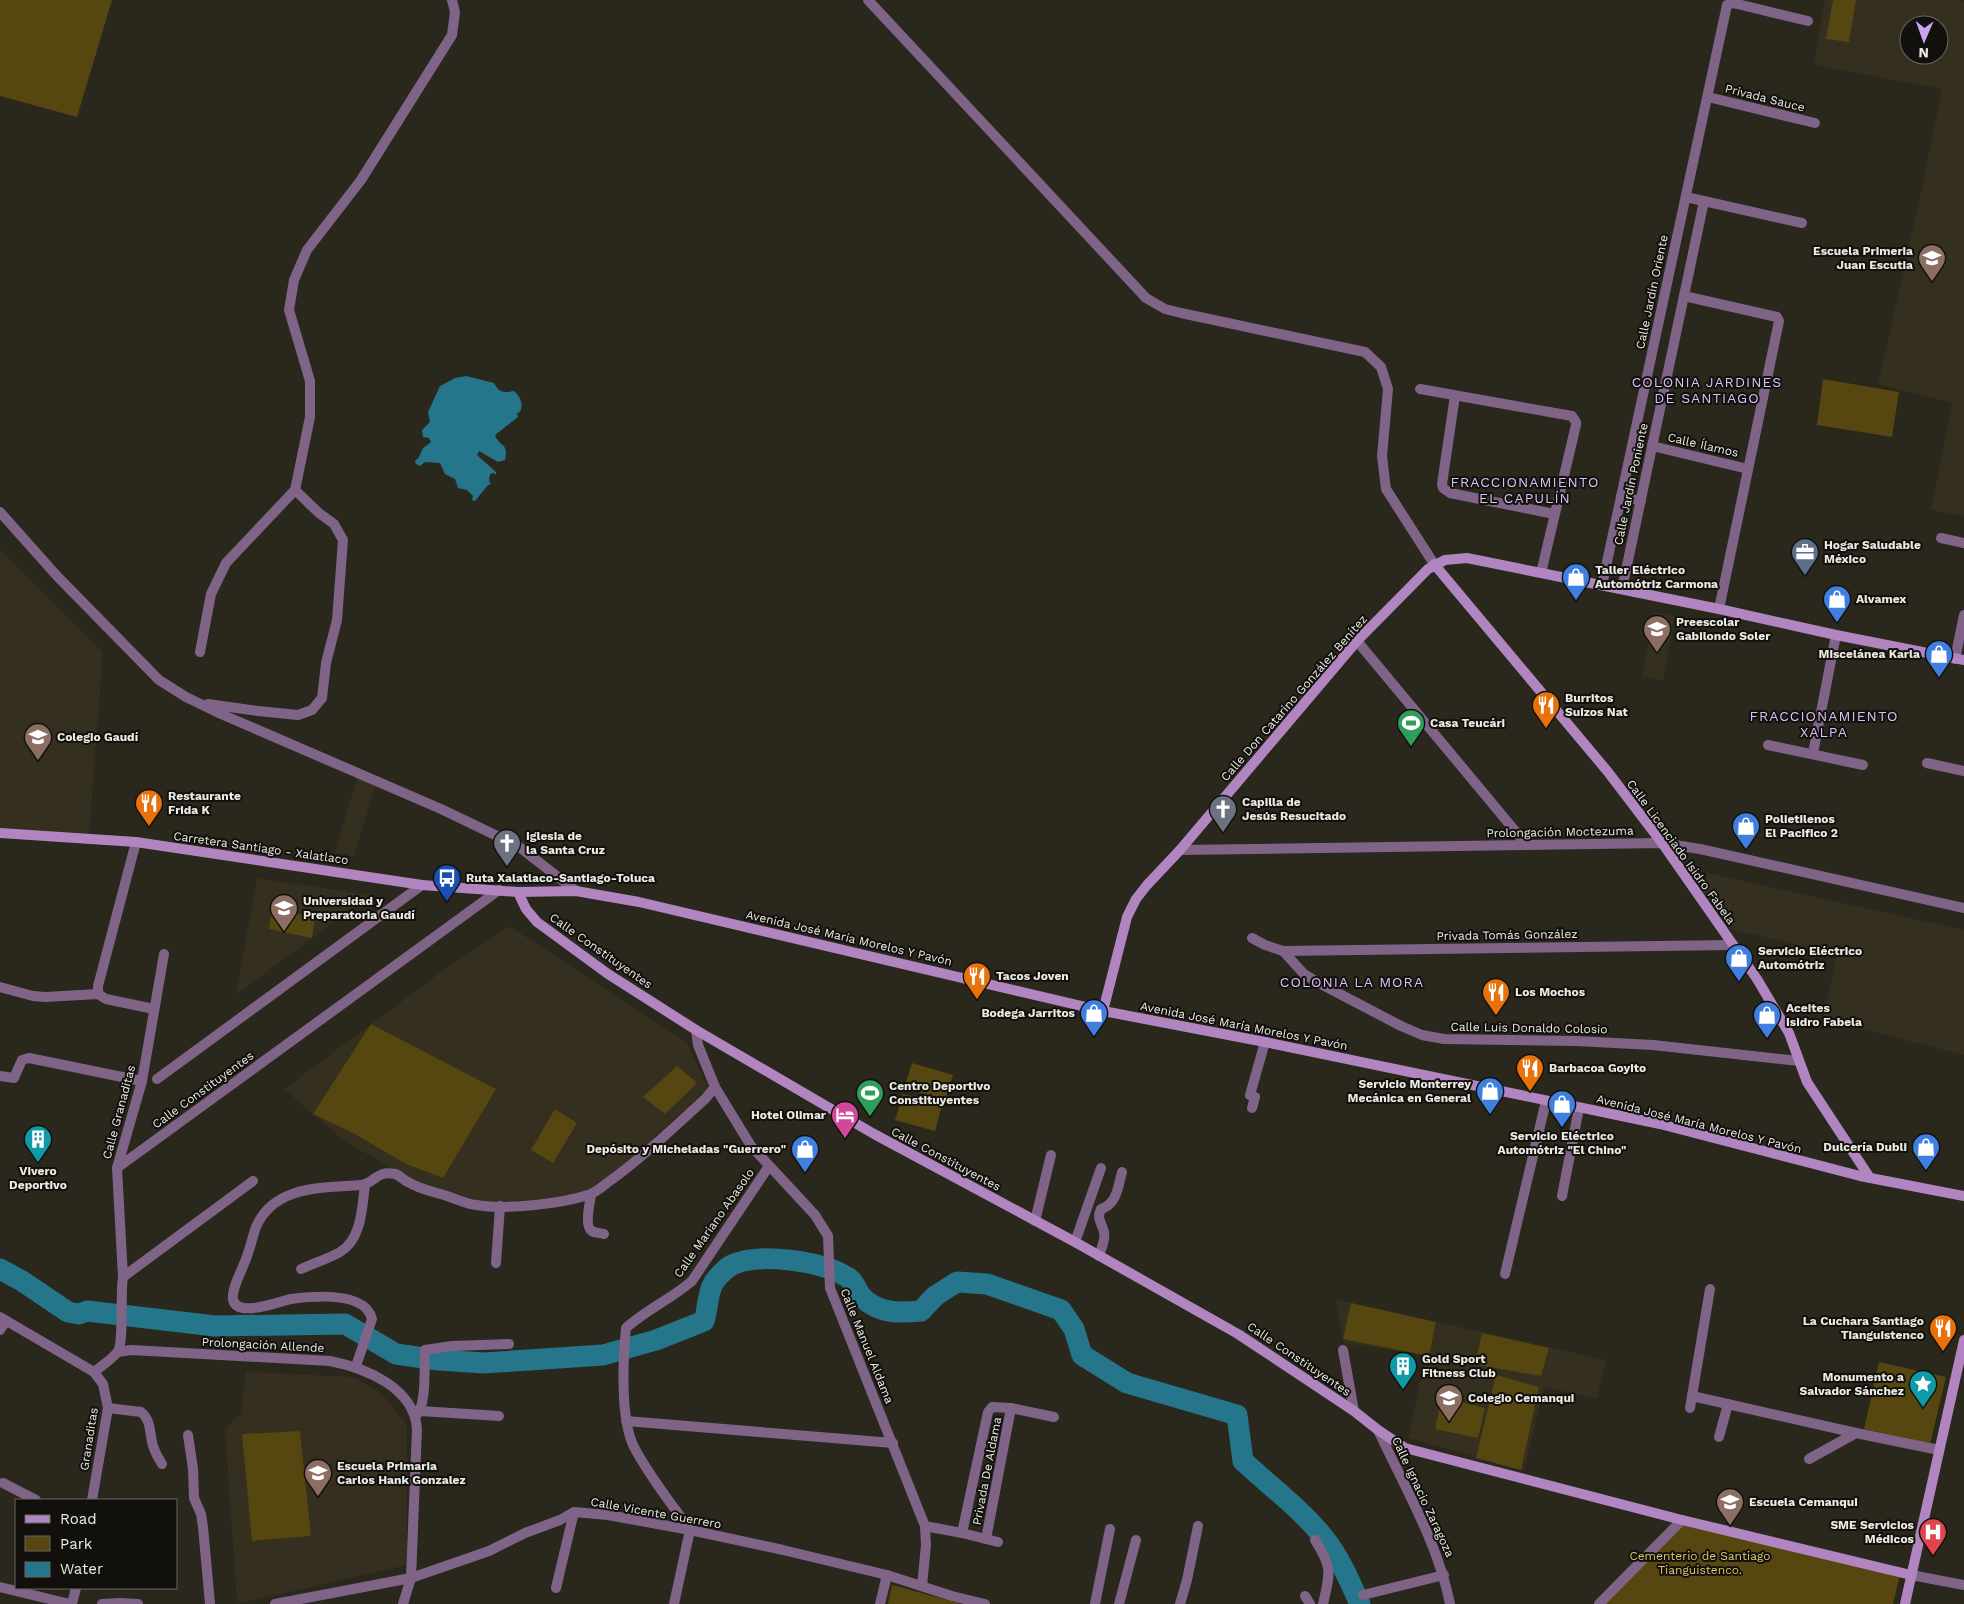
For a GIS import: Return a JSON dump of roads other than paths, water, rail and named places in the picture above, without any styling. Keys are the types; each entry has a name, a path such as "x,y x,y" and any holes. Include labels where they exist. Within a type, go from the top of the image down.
{"main road":[{"path":"1434,564 1445,560 1467,558 1622,588 1836,635 1960,659"},
{"name":"Calle Don Catarino González Benítez","path":"1104,1011 1126,917 1136,899 1180,850 1357,641 1434,564"},
{"name":"Calle Licenciado Isidro Fabela","path":"1434,564 1608,772 1662,843 1757,979 1789,1033 1807,1082 1870,1178"},
{"name":"Carretera Santiago - Xalatlaco","path":"0,834 136,842 422,885 518,892"},
{"name":"Avenida José María Morelos Y Pavón","path":"518,892 576,891 639,902 1104,1011 1265,1042 1660,1124 1870,1178 1964,1196"},
{"name":"Calle Constituyentes","path":"518,892 526,909 537,922 608,974 696,1030 874,1134 1075,1242 1238,1334 1354,1411 1405,1448 1682,1520 1911,1575"},
{"path":"1905,1604 1964,1340"}],"street":[{"path":"200,652 211,594 226,564 295,490 310,417 310,381 289,310 294,280 307,250 361,180 452,35 455,12 452,0"},
{"path":"868,0 1146,298 1165,309 1181,313 1365,352 1381,368 1388,390 1382,456 1386,489 1434,564"},
{"name":"Calle Jardín Oriente","path":"1602,585 1727,5 1731,3 1808,21"},
{"name":"Privada Sauce","path":"1708,97 1815,123"},
{"path":"1686,197 1802,223"},
{"name":"Calle Jardín Poniente","path":"1622,588 1704,201"},
{"path":"1684,296 1776,317 1779,321 1719,608"},
{"path":"1420,389 1572,416 1574,418 1576,425 1541,573"},
{"path":"1455,396 1442,484 1443,488 1450,492 1554,514"},
{"name":"Calle Ílamos","path":"1652,446 1748,469"},
{"path":"196,702 258,712 298,715 312,710 322,698 326,663 337,620 343,540 334,524 319,514 295,490"},
{"path":"1621,496 1640,501"},
{"path":"0,512 57,576 159,680 196,702 329,762 440,809 518,846 576,891"},
{"path":"1941,538 1964,543"},
{"path":"1960,659 1964,615"},
{"path":"1813,753 1836,635"},
{"path":"1357,641 1526,844"},
{"path":"1768,745 1863,765"},
{"path":"1927,763 1964,771"},
{"path":"98,994 98,986 136,842"},
{"name":"Prolongación Moctezuma","path":"1180,850 1662,843 1700,849 1964,908"},
{"path":"157,1080 422,885"},
{"name":"Calle Constituyentes","path":"117,1168 499,890"},
{"path":"1252,938 1264,945 1283,951"},
{"name":"Privada Tomás González","path":"1283,951 1732,945"},
{"name":"Calle Luis Donaldo Colosio","path":"1283,951 1304,974 1317,982 1422,1035 1458,1040 1576,1041 1653,1045 1799,1061"},
{"name":"Calle Granaditas","path":"118,1352 121,1337 120,1306 123,1277 117,1168 142,1081 164,954"},
{"path":"0,987 33,996 45,997 98,994 106,999 154,1009"},
{"name":"Calle Manuel Aldama","path":"696,1030 698,1045 715,1087 751,1146 815,1215 828,1236 830,1288 926,1526 922,1586"},
{"path":"1252,1108 1255,1097 1250,1095 1265,1042"},
{"path":"0,1076 14,1078 22,1060 29,1058 142,1081"},
{"path":"356,1366 364,1348 372,1319 366,1308 356,1302 336,1296 289,1300 275,1305 253,1308 236,1305 233,1292 244,1268 256,1226 273,1204 290,1194 331,1186 365,1185 377,1175 397,1174 408,1183 475,1205 500,1206 543,1203 590,1195 622,1173 705,1099 715,1087"},
{"path":"1505,1274 1546,1101"},
{"path":"1562,1196 1578,1108"},
{"path":"1034,1221 1051,1155"},
{"name":"Calle Mariano Abasolo","path":"690,1530 634,1446 626,1421 624,1359 626,1328 636,1318 679,1292 692,1281 769,1166"},
{"path":"1075,1242 1101,1168"},
{"path":"1099,1256 1105,1232 1098,1220 1099,1213 1101,1209 1108,1207 1115,1198 1122,1172"},
{"path":"123,1277 253,1181"},
{"path":"301,1269 341,1252 350,1244 361,1217 365,1185"},
{"path":"590,1195 589,1228 591,1231 604,1234"},
{"path":"496,1263 500,1206"},
{"path":"1690,1408 1710,1289"},
{"path":"2,1322 94,1372 118,1352"},
{"path":"403,1604 411,1578 418,1414 424,1373 425,1350 452,1346 509,1344"},
{"name":"Prolongación Allende","path":"118,1352 132,1350 292,1357 356,1366 380,1378 400,1394 418,1414"},
{"path":"1343,1350 1354,1411"},
{"name":"Granaditas","path":"92,1499 108,1408 104,1384 94,1372"},
{"path":"1692,1396 1939,1450"},
{"path":"1719,1437 1728,1404"},
{"name":"Privada De Aldama","path":"962,1532 988,1412 992,1407 1012,1408 1054,1417"},
{"path":"108,1408 141,1412 145,1416 150,1428 152,1445 162,1464"},
{"name":"Privada De Aldama","path":"986,1539 1012,1408"},
{"path":"418,1414 499,1416"},
{"path":"626,1421 893,1443"},
{"name":"Calle Ignacio Zaragoza","path":"1378,1430 1435,1549 1444,1575 1450,1604"},
{"path":"1809,1460 1856,1433"},
{"path":"188,1435 194,1469 194,1498 202,1521 210,1604"},
{"path":"3,1483 34,1499"},
{"path":"556,1588 574,1512"},
{"name":"Calle Vicente Guerrero","path":"275,1604 411,1578 489,1551 525,1532 560,1520 574,1512 608,1515 784,1550 887,1576 985,1604"},
{"path":"1599,1604 1682,1520"},
{"path":"926,1526 962,1532 998,1542"},
{"path":"1180,1604 1198,1526"},
{"path":"1095,1604 1110,1528"},
{"path":"674,1604 690,1530"},
{"path":"1120,1604 1136,1540"},
{"path":"1315,1540 1325,1556 1330,1571 1323,1604"},
{"name":"Calle Ignacio Zaragoza","path":"1364,1595 1444,1575"},
{"path":"1911,1575 1964,1585"},
{"path":"880,1604 887,1576"},
{"path":"0,1587 72,1604 76,1589"},
{"path":"102,1604 120,1602 138,1604"}],"water":[{"path":"466,376 494,383 502,392 514,391 520,398 521,403 520,412 517,413 518,417 495,435 506,450 505,460 498,462 479,451 477,455 496,472 496,475 494,473 490,474 489,481 491,484 475,501 472,500 473,496 467,490 458,488 455,479 445,474 440,463 425,462 420,466 415,461 423,448 431,442 429,438 423,437 422,430 430,422 428,412 440,386 455,378"}],"waterway":[{"path":"0,1269 22,1281 68,1312 79,1314 87,1311 215,1326 345,1324 396,1354 438,1360 484,1363 603,1355 656,1340 704,1321 714,1282 730,1266 744,1261 758,1259 790,1260 836,1271 850,1279 861,1296 869,1303 883,1310 898,1312 921,1311 935,1296 957,1282 987,1284 1061,1310 1074,1329 1082,1355 1127,1383 1237,1415 1243,1461 1316,1528 1340,1562 1360,1604"}],"place":[{"name":"Escuela Primeria Juan Escutia","path":"1932,282"},
{"name":"Hogar Saludable México","path":"1805,576"},
{"name":"Taller Eléctrico Automótriz Carmona","path":"1576,601"},
{"name":"Alvamex","path":"1837,623"},
{"name":"Preescolar Gabilondo Soler","path":"1657,653"},
{"name":"Miscelánea Karla","path":"1939,678"},
{"name":"Burritos Suizos Nat","path":"1546,729"},
{"name":"Casa Teucári","path":"1411,747"},
{"name":"Colegio Gaudí","path":"38,761"},
{"name":"Restaurante Frida K","path":"149,827"},
{"name":"Capilla de Jesús Resucitado","path":"1223,833"},
{"name":"Polietilenos El Pacifico 2","path":"1746,850"},
{"name":"Iglesia de la Santa Cruz","path":"507,867"},
{"name":"Ruta Xalatlaco-Santiago-Toluca","path":"447,902"},
{"name":"Universidad y Preparatoria Gaudí","path":"284,932"},
{"name":"Servicio Eléctrico Automótriz","path":"1739,982"},
{"name":"Tacos Joven","path":"977,1000"},
{"name":"Los Mochos","path":"1496,1016"},
{"name":"Bodega Jarritos","path":"1094,1037"},
{"name":"Aceites Isidro Fabela","path":"1767,1039"},
{"name":"Barbacoa Goyito","path":"1530,1092"},
{"name":"Servicio Monterrey Mecánica en General","path":"1490,1115"},
{"name":"Centro Deportivo Constituyentes","path":"870,1117"},
{"name":"Servicio Eléctrico Automótriz \"El Chino\"","path":"1562,1128"},
{"name":"Hotel Olimar","path":"845,1139"},
{"name":"Vivero Deportivo","path":"38,1163"},
{"name":"Dulcería Dubli","path":"1926,1171"},
{"name":"Depósito y Micheladas \"Guerrero\"","path":"805,1173"},
{"name":"La Cuchara Santiago Tianguistenco","path":"1943,1352"},
{"name":"Gold Sport Fitness Club","path":"1403,1390"},
{"name":"Monumento a Salvador Sánchez","path":"1923,1408"},
{"name":"Colegio Cemanqui","path":"1449,1422"},
{"name":"Escuela Primaria Carlos Hank Gonzalez","path":"318,1497"},
{"name":"Escuela Cemanqui","path":"1730,1526"},
{"name":"SME Servicios Médicos","path":"1933,1556"}],"district":[{"name":"COLONIA JARDINES DE SANTIAGO","path":"1707,390"},
{"name":"FRACCIONAMIENTO EL CAPULÍN","path":"1525,490"},
{"name":"FRACCIONAMIENTO XALPA","path":"1824,724"},
{"name":"COLONIA LA MORA","path":"1352,982"}],"park label":[{"name":"Cementerio de Santiago Tianguistenco.","path":"1700,1563"}]}
